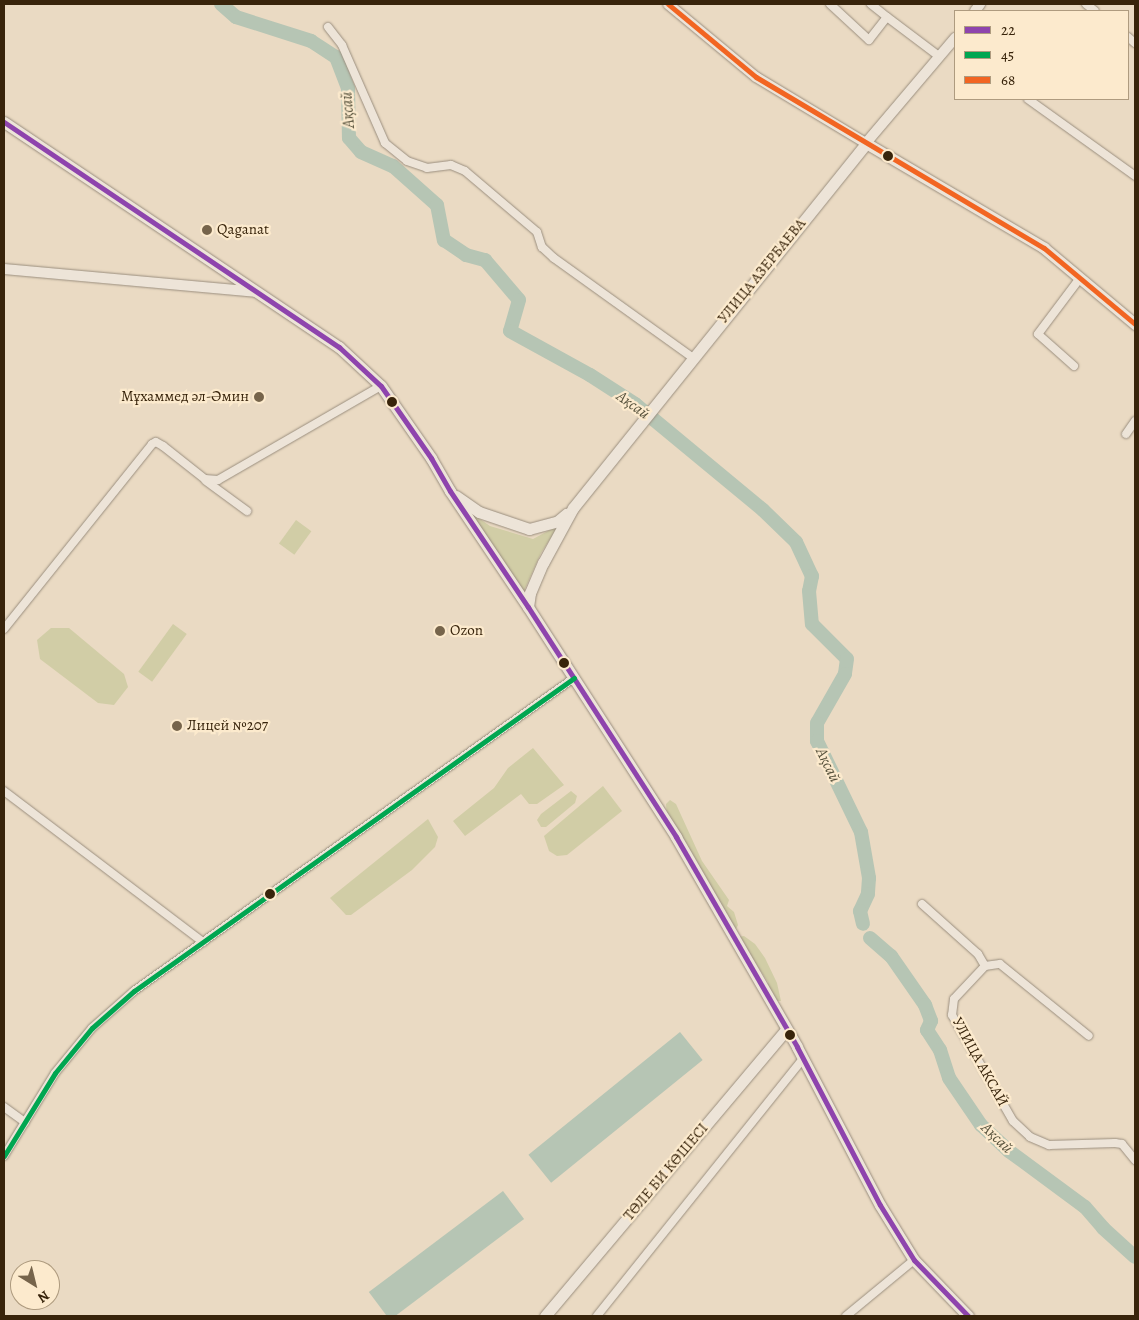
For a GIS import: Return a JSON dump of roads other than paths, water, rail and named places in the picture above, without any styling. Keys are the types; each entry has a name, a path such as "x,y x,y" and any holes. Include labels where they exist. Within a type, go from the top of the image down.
{"main road":[{"path":"4,122 339,347 380,386 432,458 450,491 528,607 676,837 787,1029 880,1205 914,1260 968,1316"},
{"path":"866,143 1044,248 1135,324"},
{"name":"УЛИЦА АЗЕРБАЕВА","path":"528,607 530,593 543,563 573,508 692,357 866,143"},
{"name":"УЛИЦА АЗЕРБАЕВА","path":"450,491 479,512 529,529 558,521 573,508"},
{"name":"ТӨЛЕ БИ КӨШЕСІ","path":"545,1316 787,1029"}],"street":[{"path":"668,4 756,77 866,143"},
{"path":"830,4 869,40 887,17"},
{"path":"871,4 940,57"},
{"path":"328,27 342,45 385,143 407,161 427,168 451,165 465,171 537,232 542,247 554,258 692,357"},
{"name":"УЛИЦА АЗЕРБАЕВА","path":"866,143 954,43"},
{"path":"1029,100 1135,176"},
{"path":"4,269 255,292"},
{"path":"1074,366 1038,334 1080,278"},
{"path":"204,479 218,480 234,473 380,386"},
{"path":"1126,434 1135,421"},
{"path":"4,629 152,444 156,442 247,511"},
{"path":"4,1156 55,1073 92,1028 134,991 574,678"},
{"path":"4,791 203,942"},
{"path":"922,904 978,954 985,966 1000,964 1089,1036"},
{"name":"УЛИЦА АКСАЙ","path":"985,966 954,999 952,1015 1013,1121 1030,1137 1049,1145 1122,1144 1135,1160"},
{"path":"597,1316 803,1059"},
{"path":"4,1107 25,1122"},
{"path":"846,1316 914,1260"}],"waterway":[{"name":"Ақсай","path":"221,4 236,17 311,41 336,57 348,88 349,138 361,152 393,166 437,205 444,240 466,255 485,260 519,300 510,331 590,375 635,404 763,510 796,542 812,576 809,591 812,624 847,659 845,674 817,723 817,741 861,832 869,878 868,894 860,911 863,924"},
{"name":"Ақсай","path":"870,938 891,956 925,1005 931,1021 927,1030 940,1050 949,1078 981,1125 1009,1151 1085,1207 1103,1228 1135,1257"}],"place":[{"name":"Qaganat","path":"207,230"},
{"name":"Мұхаммед әл-Әмин","path":"259,397"},
{"name":"Ozon","path":"440,631"},
{"name":"Лицей №207","path":"177,726"}]}
